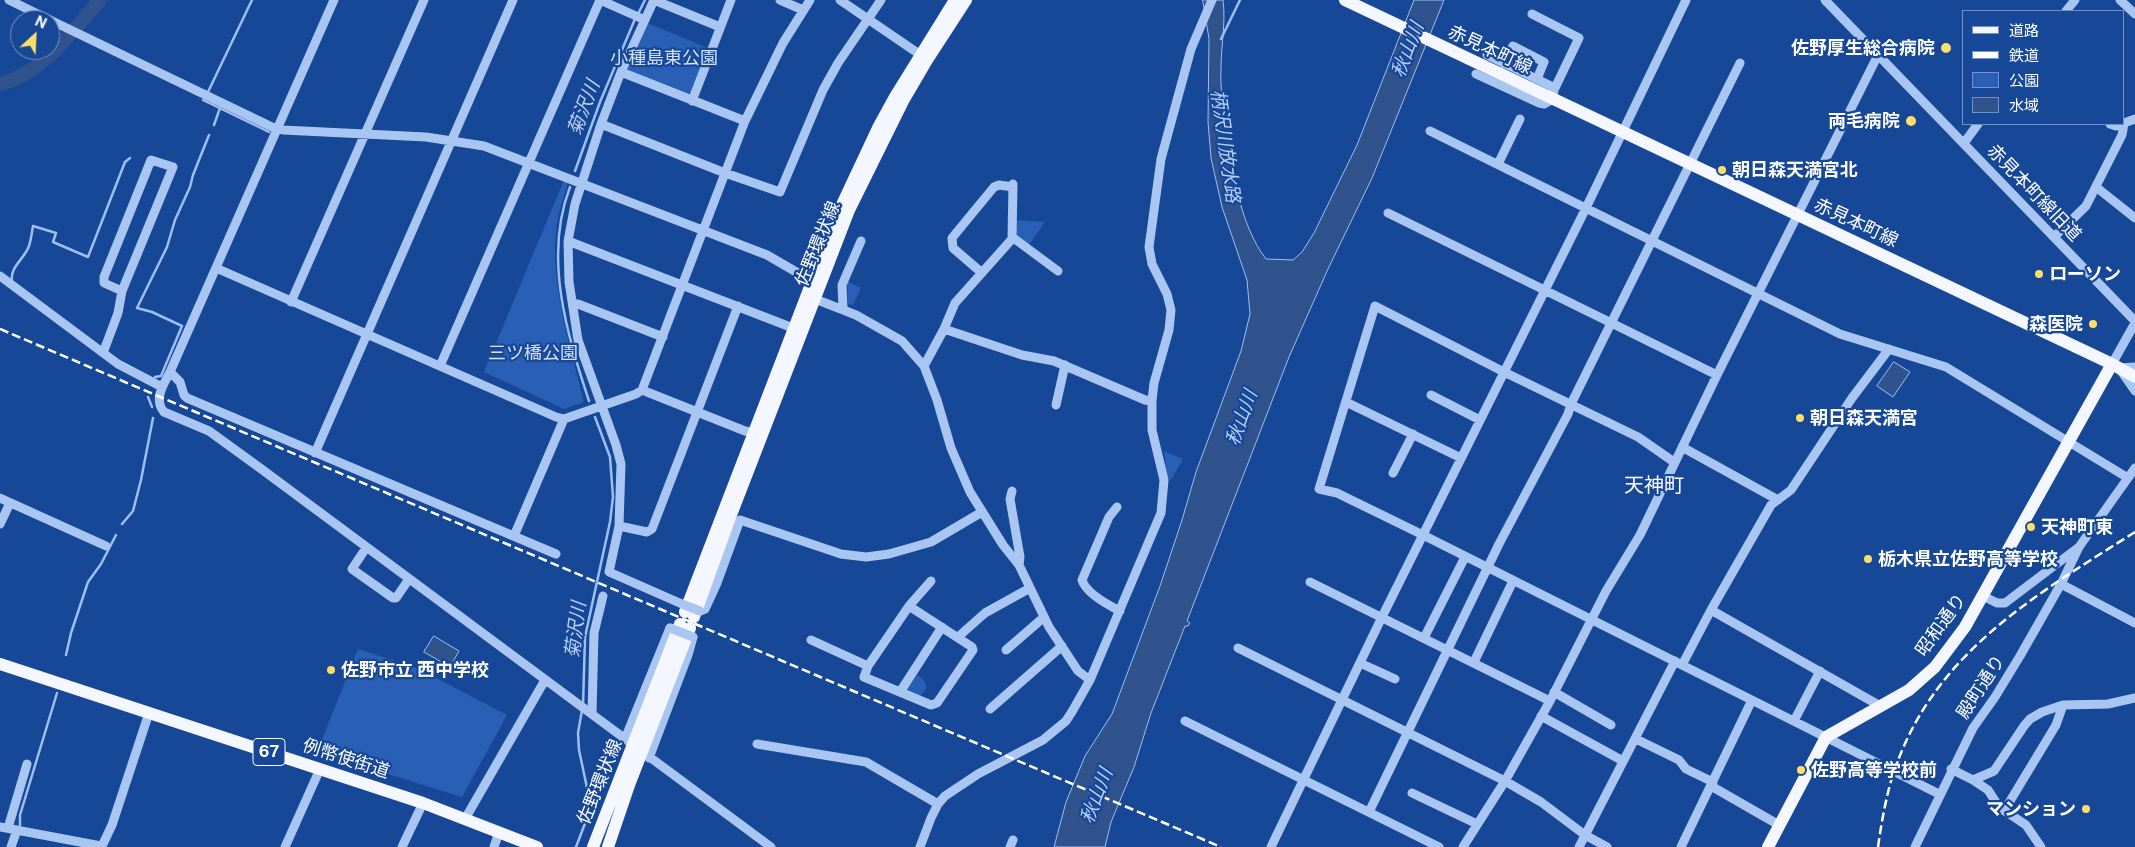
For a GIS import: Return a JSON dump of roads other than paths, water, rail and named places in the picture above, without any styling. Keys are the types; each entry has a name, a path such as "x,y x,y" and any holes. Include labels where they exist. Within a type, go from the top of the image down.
{"main road":[{"name":"佐野環状線","path":"593,847 644,733 816,280 886,132 955,0"},
{"name":"佐野環状線","path":"924,57 966,0"},
{"name":"赤見本町線","path":"1348,2 1474,67 1553,94 1622,130 2116,366 2135,377"},
{"name":"佐野環状線","path":"758,433 793,328 810,297"},
{"path":"1983,596 2068,440 2116,366"},
{"name":"昭和通り","path":"1826,737 1909,690 1935,666 1965,627 1983,596"},
{"name":"例幣使街道","path":"0,664 422,803 536,847"},
{"path":"1768,847 1826,737"},
{"name":"佐野環状線","path":"608,847 637,749"}],"street":[{"path":"9,0 30,10"},
{"path":"334,0 170,372 159,390 160,405 164,412 209,432 771,847"},
{"path":"291,302 424,0"},
{"path":"316,453 513,0"},
{"path":"440,366 600,0 643,20"},
{"path":"687,620 609,572 620,526 620,464 616,445 578,340 569,282 568,241 570,220 601,124 643,20 654,0 720,27"},
{"path":"692,101 731,0"},
{"path":"780,0 803,10"},
{"path":"642,390 745,121 771,65 810,0"},
{"path":"840,0 924,57"},
{"path":"601,124 725,173 780,192 823,90 881,0"},
{"path":"920,847 938,804 956,787 1043,740 1055,731 1073,710 1090,680 1157,524 1163,505 1164,480 1152,430 1152,401 1154,383 1169,330 1171,310 1167,294 1152,264 1149,247 1161,158 1191,49 1212,0"},
{"path":"1271,847 1422,535 1586,208 1686,0"},
{"name":"赤見本町線旧道","path":"1825,0 2135,322 2116,366"},
{"path":"2067,10 2075,0"},
{"path":"2126,2 2135,14"},
{"path":"1532,14 1579,38 1553,94"},
{"path":"60,25 278,129 452,140 484,146 582,182 767,255 816,280"},
{"path":"1504,64 1513,46 1544,62 1536,79"},
{"path":"1487,55 1551,86 1553,94"},
{"path":"1463,847 1505,781 1550,701 1605,593 1640,535 1717,375 1878,55"},
{"path":"1369,812 1499,544 1568,414 1571,404 1740,63"},
{"path":"621,72 745,121"},
{"path":"1498,164 1520,119"},
{"path":"1964,143 1977,125"},
{"path":"2054,237 2086,206 2122,135 2124,125"},
{"path":"1430,131 1840,334 1946,367 2128,478"},
{"path":"103,353 118,313 122,291 173,167 155,160 152,160 104,277 104,284 122,291"},
{"path":"924,366 955,304 982,273 1012,237 1013,185 994,187 952,238 953,248 982,273"},
{"path":"2096,187 2135,218"},
{"path":"1388,213 1717,375"},
{"path":"1012,237 1058,271"},
{"path":"568,241 793,328"},
{"path":"843,310 842,285 861,241"},
{"path":"216,268 556,417 564,419 642,390 745,431 758,433"},
{"path":"0,276 103,353 131,372 162,387"},
{"path":"810,297 856,315 902,341 924,366 959,468 982,512 1003,545 1019,565 1043,618 1078,671 1090,680"},
{"path":"573,304 578,304 663,337"},
{"path":"620,526 647,532 652,529 738,306"},
{"path":"1674,462 1638,436 1504,372 1375,306 1320,489 1337,493 1939,794"},
{"path":"944,329 1022,356 1054,361 1145,400 1152,401"},
{"path":"1579,847 1623,761 1771,505 1791,490 1852,398 1890,349"},
{"path":"1056,405 1065,365"},
{"path":"2116,366 2135,367"},
{"path":"2116,366 2135,391"},
{"path":"170,372 180,382 184,395 187,398 556,554"},
{"path":"1431,396 1480,420"},
{"path":"1346,402 1461,458"},
{"path":"514,536 564,419"},
{"path":"1394,473 1413,434"},
{"path":"1682,447 1778,500"},
{"name":"昭和通り","path":"1983,596 1997,603 2005,603 2079,547 2135,468"},
{"path":"1012,491 1010,499 1020,557 1019,565"},
{"path":"0,498 106,546"},
{"path":"0,524 10,503"},
{"path":"1117,507 1109,517 1082,580 1084,586 1120,611"},
{"path":"637,749 687,620 704,609 740,520 840,554 866,557 888,554 931,542 982,512"},
{"name":"殿町通り","path":"1915,847 1972,728 2020,656 2061,584 2079,547"},
{"path":"366,548 352,567 372,584 396,598 409,579"},
{"path":"1424,638 1465,557"},
{"path":"909,606 958,636 972,646 973,650 937,703 931,706 864,677 868,666 909,606 931,581"},
{"path":"1474,662 1513,581"},
{"path":"1310,582 1550,701"},
{"path":"2061,584 2135,623"},
{"path":"958,636 985,614 1030,588"},
{"path":"591,713 594,634 603,596"},
{"path":"1711,610 1882,707"},
{"path":"1006,650 1043,618"},
{"path":"637,749 688,655 687,620"},
{"path":"900,692 942,627"},
{"path":"811,640 868,666"},
{"path":"990,708 1062,646"},
{"path":"1238,648 1505,781 1541,802 1585,835 1607,847"},
{"path":"1360,662 1395,679"},
{"path":"1794,721 1820,671"},
{"path":"465,819 545,680"},
{"path":"1554,692 1611,725"},
{"path":"1973,780 1994,772 2030,719 2051,708 2108,704 2135,698"},
{"path":"1681,847 1752,700"},
{"path":"2004,812 2056,726 2063,706"},
{"path":"8,828 101,846 112,825 150,713"},
{"path":"1541,716 1623,761"},
{"path":"1185,720 1439,847"},
{"path":"1636,738 1679,760 1686,769 1780,825"},
{"path":"757,744 866,762 938,804"},
{"path":"11,847 8,828 27,764"},
{"path":"285,847 320,769"},
{"path":"1951,769 1988,790 2004,812 2026,825 2041,847"},
{"path":"1412,793 1477,824"},
{"path":"402,847 422,803"},
{"path":"494,847 499,832"}],"water":[{"path":"1203,0 1223,0 1221,88 1234,175 1243,212 1249,229 1266,259 1293,260 1302,252 1314,233 1357,145 1414,0 1444,0 1372,178 1328,269 1289,357 1187,621 1190,623 1188,626 1185,626 1151,713 1134,767 1111,822 1105,847 1054,847 1066,802 1085,756 1112,714 1160,586 1196,472 1241,351 1250,314 1247,280 1222,207 1211,158 1208,122 1209,39"},
{"path":"1894,362 1910,372 1893,397 1877,386"},
{"path":"434,636 459,651 450,667 424,652"}],"waterway":[{"path":"0,84 30,71 43,61 56,50 100,0"},
{"path":"208,92 252,0"},
{"name":"菊沢川","path":"638,14 645,0"},
{"path":"1221,39 1240,0"},
{"name":"菊沢川","path":"575,171 600,102 635,19"},
{"path":"203,100 269,132"},
{"path":"214,125 220,108"},
{"path":"155,377 161,376 182,326 152,312 137,308 167,247 175,220 190,187 209,135"},
{"path":"12,280 13,271 29,246 33,226 56,233 53,242 88,257 125,162 130,158"},
{"name":"菊沢川","path":"570,187 562,214 558,241 558,268 566,322 589,401"},
{"path":"148,397 152,407"},
{"name":"菊沢川","path":"583,705 585,637 610,522 613,497 610,457 595,417"},
{"path":"122,524 133,511 153,418"},
{"path":"66,655 71,633 88,582 101,564 116,535"},
{"path":"20,825 20,815 57,693"},
{"name":"菊沢川","path":"576,847 589,813 590,802 579,750 578,733 582,710"}],"railway":[{"path":"0,329 1221,847"},
{"path":"1878,847 1892,777 1913,728 1935,691 1962,659 1993,630 2061,579 2135,532"}],"place":[{"name":"佐野厚生総合病院","path":"1946,48"},
{"name":"両毛病院","path":"1911,121"},
{"name":"朝日森天満宮北","path":"1722,170"},
{"name":"ローソン","path":"2039,274"},
{"name":"森医院","path":"2093,324"},
{"name":"朝日森天満宮","path":"1800,418"},
{"name":"天神町東","path":"2031,527"},
{"name":"栃木県立佐野高等学校","path":"1868,559"},
{"name":"佐野市立 西中学校","path":"331,670"},
{"name":"佐野高等学校前","path":"1801,770"},
{"name":"マンション","path":"2086,809"}],"district":[{"name":"天神町","path":"1654,486"}],"water label":[{"name":"秋山川","path":"1408,50"},
{"name":"柄沢川放水路","path":"1225,146"},
{"name":"秋山川","path":"1242,418"},
{"name":"秋山川","path":"1097,796"}],"park label":[{"name":"小種島東公園","path":"664,58"},
{"name":"三ツ橋公園","path":"533,353"}]}
